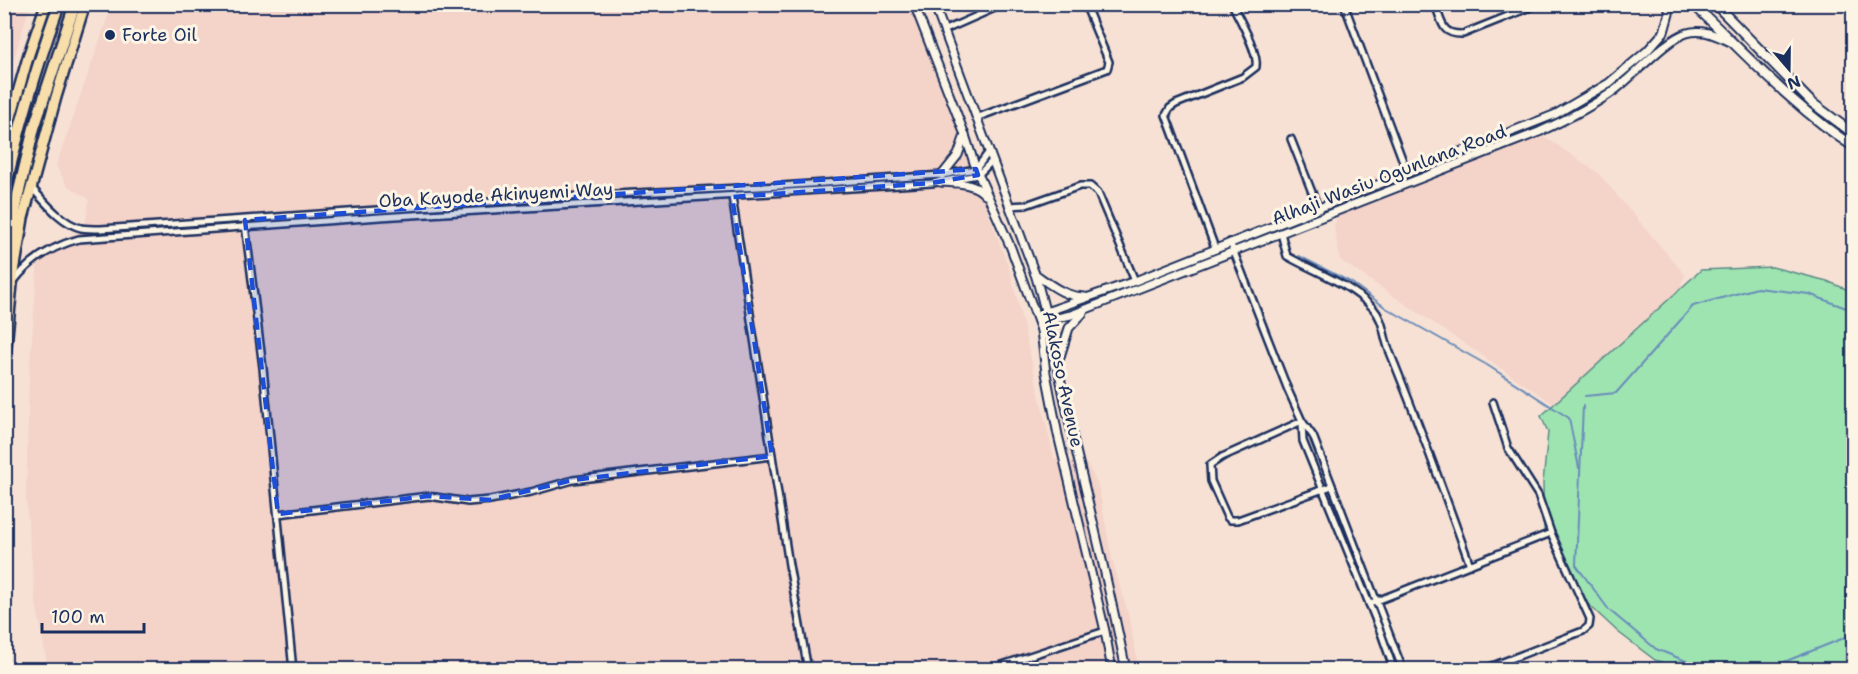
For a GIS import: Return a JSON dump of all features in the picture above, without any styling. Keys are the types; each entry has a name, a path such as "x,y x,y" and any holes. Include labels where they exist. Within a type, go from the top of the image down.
{"highway":[{"path":"4,193 32,87 59,4"},
{"path":"8,281 18,195 34,128 75,4"}],"main road":[{"path":"4,141 28,54 46,4"},
{"path":"4,366 8,281 59,86 85,4"},
{"path":"1693,4 1784,91 1826,128 1854,147"},
{"path":"1715,4 1811,102 1854,134"}],"street":[{"name":"Alakoso Avenue","path":"914,4 977,172 998,216 1041,330 1046,373 1058,435 1112,669"},
{"name":"Alakoso Avenue","path":"934,4 1035,274 1058,363 1126,669"},
{"path":"945,30 1004,4"},
{"path":"976,118 1107,69 1109,62 1085,4"},
{"path":"1215,248 1166,115 1170,108 1243,77 1257,67 1249,39 1232,4"},
{"path":"1344,4 1407,172"},
{"path":"1435,4 1444,29 1457,34 1463,34 1535,5"},
{"name":"Alhaji Wasiu Ogunlana Road","path":"1047,316 1556,114 1609,83 1659,40 1668,23 1669,4"},
{"name":"Alhaji Wasiu Ogunlana Road","path":"1047,316 1062,318 1092,307 1523,139 1572,116 1614,91 1668,43 1682,34 1695,31 1708,33 1734,43"},
{"path":"965,135 958,155 941,178 964,183 983,191 998,216"},
{"path":"1291,139 1321,217"},
{"path":"977,172 988,153"},
{"path":"977,172 992,161"},
{"name":"Oba Kayode Akinyemi Way","path":"8,281 50,249 79,239 380,217 732,196 941,178 977,172"},
{"name":"Oba Kayode Akinyemi Way","path":"31,187 63,218 81,228 101,229 594,195 941,178"},
{"path":"1009,206 1026,206 1080,186 1090,186 1098,193 1135,281"},
{"path":"732,196 808,669"},
{"path":"245,220 254,286 293,669"},
{"path":"1281,233 1287,256 1355,293 1380,316 1388,346 1413,407 1470,565"},
{"path":"1230,242 1302,421 1313,436 1403,669"},
{"path":"1035,274 1066,294 1094,297"},
{"path":"1058,363 1069,328 1078,317 1092,307"},
{"path":"1038,321 1047,316"},
{"path":"1041,330 1047,316"},
{"path":"1482,669 1583,631 1589,626 1590,619 1551,533 1538,495 1508,448 1493,402"},
{"path":"1302,421 1303,441 1394,669"},
{"path":"1302,421 1210,465 1211,481 1227,517 1234,520 1286,504 1332,486"},
{"path":"278,513 429,496 468,502 490,500 573,480 772,456"},
{"path":"1369,604 1551,533"},
{"path":"987,669 1105,631"}],"highlighted area":[{"path":"976,169 978,175 932,183 732,197 772,456 573,480 490,500 429,496 278,514 245,220"}],"shaded area":[{"path":"4,5 30,5 5,88"},
{"path":"112,5 912,5 1011,274 1054,458 1087,464 1098,485 1112,559 1128,614 1139,669 48,669 35,597 26,499 29,377 38,259 50,247 85,228 89,199 67,185 56,166"},
{"path":"1521,121 1597,172 1685,275 1681,284 1690,296 1594,405 1554,404 1340,260 1334,226 1349,186"}],"green space":[{"path":"1772,267 1827,281 1853,292 1853,669 1683,669 1655,660 1618,632 1587,603 1544,530 1543,483 1548,432 1541,416 1701,270"}],"waterway":[{"path":"1299,256 1352,283 1386,308 1487,365 1569,418 1579,468"},
{"path":"1585,396 1616,393 1693,306 1757,288 1809,294 1854,311"},
{"path":"1583,406 1576,565 1609,610 1656,649 1701,667 1779,664 1854,634"}],"place":[{"name":"Forte Oil","path":"110,35"}]}
